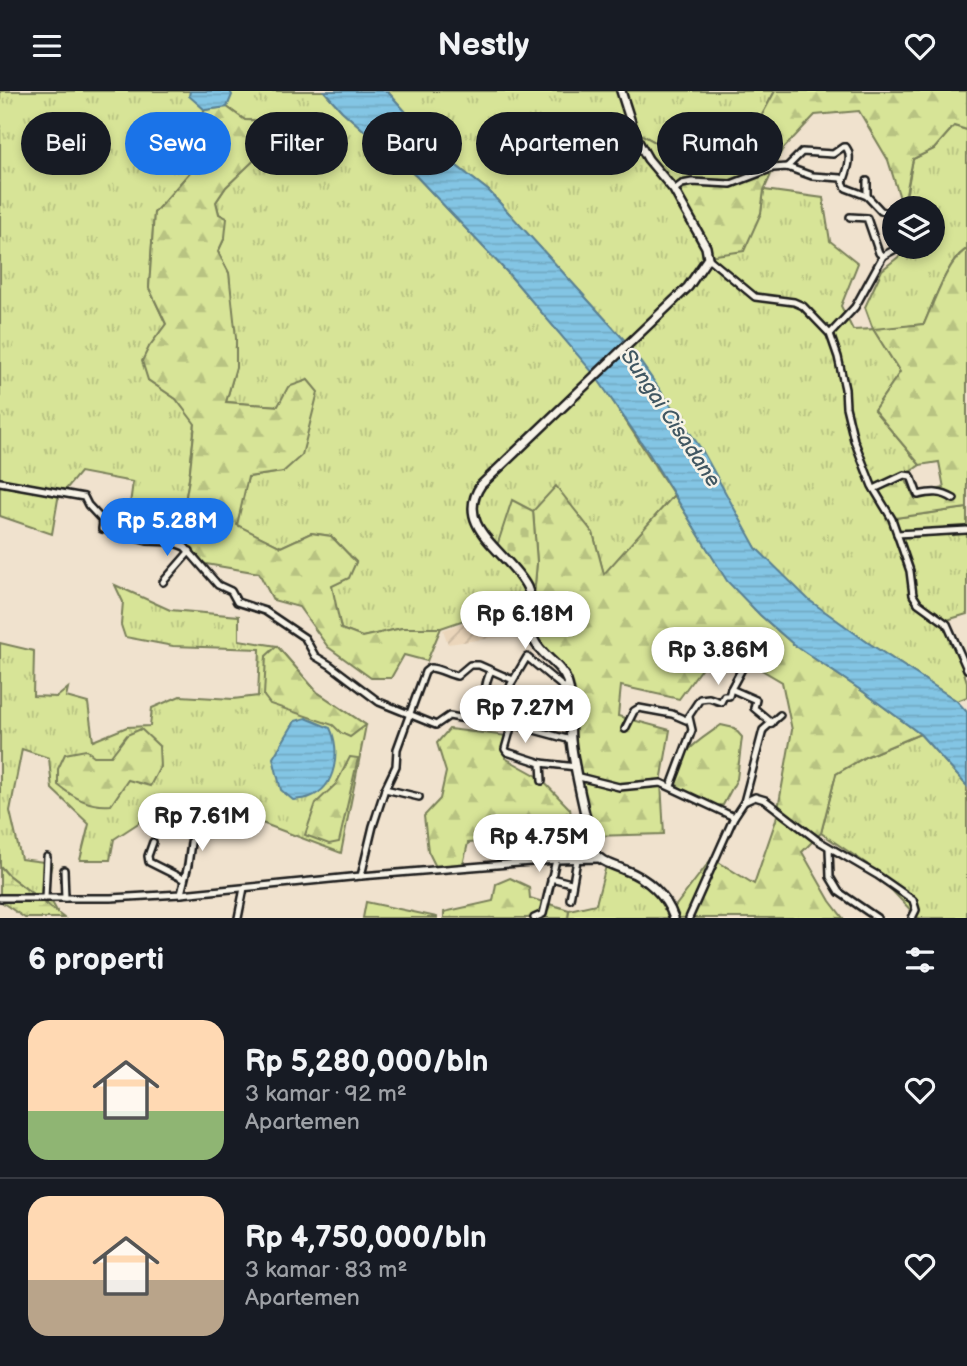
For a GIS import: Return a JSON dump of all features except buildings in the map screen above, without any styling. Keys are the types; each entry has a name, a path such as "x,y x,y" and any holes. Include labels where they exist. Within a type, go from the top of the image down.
{"main road":[{"path":"621,91 636,138 648,159 674,190 706,247 708,258 688,287 481,485 476,493 472,511 476,527 516,571 528,589 534,638 565,676 570,692 571,740 593,851 598,859 629,871 652,885 662,894 674,918"}],"street":[{"path":"787,167 802,152 833,155 843,146 846,147 849,151 844,180 846,188 867,196 882,211"},
{"path":"674,190 682,184 692,182 732,184 773,168 787,167 812,176 844,180"},
{"path":"867,181 867,196"},
{"path":"850,217 867,218 879,253 882,254"},
{"path":"830,334 855,307 882,257"},
{"path":"708,258 755,297 794,302 803,306 830,334 838,357 854,440 874,489 892,519 910,571 913,595 918,603 947,624 964,655 967,670"},
{"path":"874,489 904,475 911,476 918,495 933,492 947,494 954,499"},
{"path":"0,482 84,497 88,506 103,521 102,529 147,541 179,544 190,551 218,585 231,591 237,602 275,617 304,638 315,656 330,664 358,688 379,702 410,715 436,725 449,716 471,720 483,705 486,678 491,671"},
{"path":"897,534 967,530"},
{"path":"163,582 190,551"},
{"path":"483,705 498,706 506,699 513,680 527,657 570,692"},
{"path":"361,876 385,789 397,766 397,749 425,672 430,668 457,676 470,665 479,665 513,680"},
{"path":"625,729 634,711 639,708 672,714 683,719 689,717 700,699 709,698 720,702 724,696 729,696 744,665"},
{"path":"731,689 756,700 754,708 772,723"},
{"path":"498,706 512,724 571,740"},
{"path":"689,918 734,817 744,802 763,730 780,715"},
{"path":"671,786 692,730 689,717"},
{"path":"512,724 505,749 507,752 541,763 576,767"},
{"path":"541,763 542,781"},
{"path":"579,777 619,787 650,782 671,786 734,817"},
{"path":"385,789 419,797"},
{"path":"744,802 755,797 765,800 829,848 877,875 913,900 916,910 912,918"},
{"path":"181,894 193,828 201,824 232,823"},
{"path":"153,842 148,856 149,862 183,879"},
{"path":"829,848 830,877 839,892 877,918"},
{"path":"45,898 47,856"},
{"path":"0,898 181,894 361,876 598,859"},
{"path":"534,918 543,914 556,860"},
{"path":"570,899 577,860"},
{"path":"64,870 65,898"},
{"path":"551,878 571,883"},
{"path":"238,918 244,888"}],"shaded area":[{"path":"527,599 530,633 448,644 443,630"}],"green space":[{"path":"0,91 190,91 190,96 204,112 125,112 125,175 188,175 154,213 149,288 166,324 149,347 148,380 176,399 195,423 183,514 130,504 133,482 80,472 58,499 52,534 0,516"},
{"path":"230,91 324,91 343,112 245,112 245,120 227,107"},
{"path":"387,91 775,91 764,112 657,112 657,143 643,136 643,112 476,112 476,175 643,175 643,136 657,145 657,175 703,175 761,213 764,190 823,198 830,241 858,263 841,306 853,330 873,329 865,307 882,270 896,259 945,259 945,196 906,196 913,159 934,149 954,126 967,130 967,249 947,272 924,324 874,330 900,372 874,410 920,465 904,476 895,518 967,508 967,614 947,620 967,682 967,697 957,701 867,642 808,600 756,548 627,343 489,191 462,170 462,112 406,112"},
{"path":"775,91 967,91 967,130 954,126 934,149 913,159 905,196 899,196 888,160 859,111 815,115 783,149 783,112 764,112"},
{"path":"227,107 245,120 245,169 226,187 216,202 219,214 227,218 225,237 218,252 229,273 236,338 236,367 226,402 278,406 288,387 308,380 318,392 302,455 283,472 248,477 237,525 281,547 311,533 331,536 356,562 349,578 332,586 341,629 362,637 402,628 441,628 427,661 404,655 391,678 371,678 328,647 299,607 273,600 259,573 206,564 177,547 195,424 176,399 148,380 142,361 166,324 149,288 154,213 188,175 231,175 231,112 204,112"},
{"path":"348,116 362,129 362,175 417,177 507,272 595,374 674,495 604,575 593,533 537,562 534,596 441,628 402,628 362,637 341,629 331,586 348,578 356,562 331,536 311,533 281,547 236,525 248,477 283,472 278,406 226,402 236,367 229,273 218,252 225,237 216,202 226,187 245,168 245,175 348,175"},
{"path":"643,135 657,143 657,166 643,142"},
{"path":"662,175 771,175 764,190 761,213 744,251 709,256"},
{"path":"967,249 967,508 895,518 876,487 904,476 913,495 944,488 939,462 920,465 874,410 900,372 873,329 924,324 947,272"},
{"path":"556,486 593,533 604,574 674,495 727,580 760,615 793,644 920,734 865,757 836,774 821,833 802,852 843,918 676,918 674,908 712,858 754,884 776,820 792,730 782,682 755,666 727,633 679,699 621,686 618,716 670,730 661,782 664,834 592,836 574,749 569,683 542,654 536,636 534,596 537,562 533,511"},
{"path":"512,500 533,511 537,562 534,596 519,574 496,549"},
{"path":"115,585 170,610 239,616 239,640 277,646 317,692 366,725 341,853 262,823 221,796 192,831 163,807 114,839 110,860 80,860 89,824 52,789 49,758 22,749 10,811 21,859 52,863 46,891 58,913 0,866 0,643 34,651 33,696 57,697 68,688 66,697 88,703 93,741 127,727 150,726 152,708 180,696 233,699 258,696 260,649 173,646 125,637 121,625 123,602"},
{"path":"277,646 317,692 366,725 350,737 333,725 270,704 264,696 266,656"},
{"path":"721,725 734,728 742,737 737,779 723,805 700,806 676,784 676,774 689,749"},
{"path":"141,729 159,746 160,767 150,786 128,780 111,805 96,805 83,801 58,785 58,769 65,754 86,750 94,756 111,756 127,735"},
{"path":"449,729 508,736 505,758 539,777 570,809 575,840 559,848 544,840 524,862 507,856 497,841 468,843 463,865 438,871 428,851 424,816 440,799 446,772 437,743"},
{"path":"920,734 967,786 967,918 918,918 867,864 821,833 836,774 865,757"},
{"path":"350,757 358,758 339,842 329,844 305,835 316,803 336,784"},
{"path":"607,862 640,876 659,889 673,906 676,918 568,918 569,910 596,904"},
{"path":"0,866 64,918 25,918 0,901"},
{"path":"510,878 529,887 530,898 569,910 568,918 444,918 444,912 493,901 496,884"},
{"path":"366,902 437,917 437,918 363,918"}],"water":[{"path":"190,91 230,91 232,95 227,107 205,110 189,96"},
{"path":"324,91 387,91 406,112 362,112 362,129 348,116 348,112 342,111"},
{"name":"Sungai Cisadane","path":"462,170 489,191 627,343 702,450 756,548 809,600 957,701 967,712 967,786 920,734 793,644 727,581 648,452 594,374 507,272 415,175 462,175"},
{"path":"306,718 330,728 335,747 334,767 326,786 319,792 308,798 293,800 281,790 273,758 295,721"}]}
